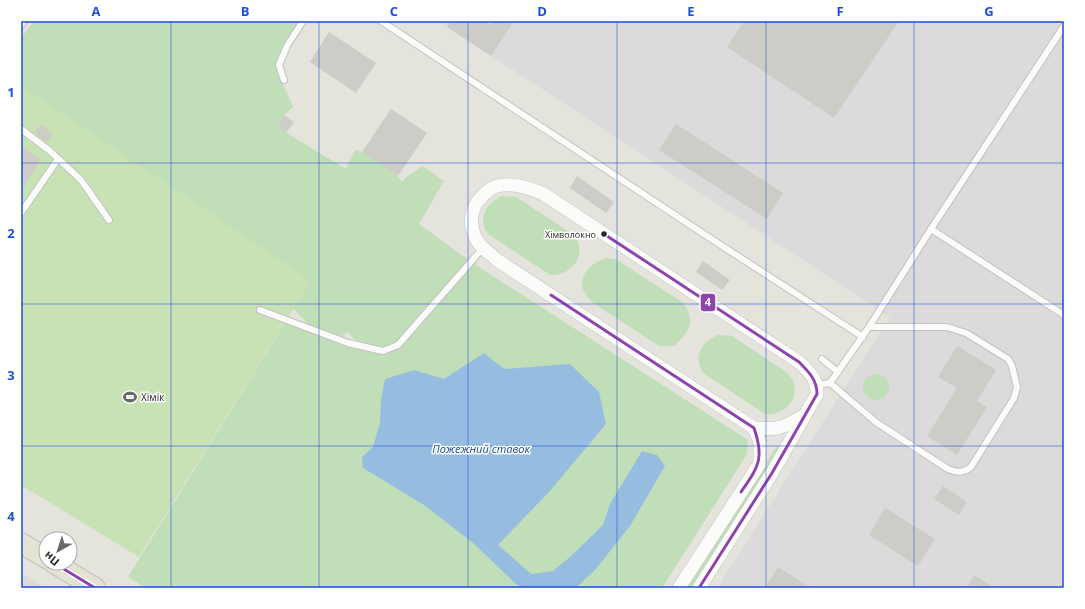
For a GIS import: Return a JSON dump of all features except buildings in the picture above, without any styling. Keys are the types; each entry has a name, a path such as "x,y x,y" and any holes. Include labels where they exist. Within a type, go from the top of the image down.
{"main road":[{"path":"21,544 38,554"},
{"path":"67,571 95,588"}],"street":[{"path":"699,588 772,473 824,384 799,362 542,193 525,187 510,185 496,186 484,194 475,205 471,216 471,227 475,237 483,248 497,260 754,428 769,429 786,426 805,415"},
{"path":"679,588 760,463 760,442 754,428"}],"lane":[{"path":"21,25 24,21"},
{"path":"284,80 278,65 287,46 303,21"},
{"path":"381,21 863,337"},
{"path":"869,328 947,327 966,333 1008,359 1012,366 1017,388 1014,398 972,467 964,472 957,472 948,469 876,423 824,384 838,372 863,337 931,229 1064,26"},
{"path":"21,129 50,151 81,180 110,220"},
{"path":"21,213 58,159"},
{"path":"931,229 1064,316"},
{"path":"260,310 348,343 383,351 398,344 483,248"},
{"path":"822,359 838,372"}],"shaded area":[{"path":"438,21 1064,21 1064,588 717,588 890,317"},
{"path":"21,573 46,588 21,588"}],"green space":[{"path":"34,21 301,21 286,44 275,66 293,107 284,115 277,127 346,169 355,150 362,152 398,176 402,182 405,178 423,166 444,181 419,224 471,262 748,440 747,454 662,588 146,588 128,577 287,320 348,343 383,351 396,345 380,347 355,340 348,332 341,337 310,326 294,309 21,105 21,38"},
{"name":"Хімік","path":"21,86 311,281 139,557 21,485"},
{"path":"501,196 516,197 571,233 577,240 579,254 574,265 569,270 557,275 550,275 488,234 483,222 483,217 487,207"},
{"path":"607,258 615,259 682,302 687,308 690,326 680,341 674,346 659,346 592,302 587,296 583,289 582,283 585,273 592,265"},
{"path":"717,335 732,336 786,372 792,378 795,393 793,399 785,409 772,414 765,414 703,373 699,361 700,351 711,338"},
{"path":"876,374 885,378 889,387 885,396 876,400 867,396 863,387 867,378"},
{"path":"777,446 781,447 779,452 691,588 684,588"}],"water":[{"name":"Пожежний ставок","path":"484,353 504,369 570,364 599,392 606,424 549,492 498,545 531,574 553,571 570,557 603,525 610,504 642,451 657,455 665,466 630,526 595,570 576,588 524,588 517,585 473,543 424,505 363,468 362,457 373,447 380,423 381,399 385,379 414,370 444,379"}],"transit line":[{"name":"4","path":"604,234 799,362 816,384 817,394 772,473 699,588"},
{"name":"4","path":"551,295 754,428 759,448 758,462 752,476 741,492"},
{"name":"4","path":"67,571 95,588"}],"place":[{"name":"Хімволокно","path":"604,234"},
{"name":"Хімік","path":"130,397"}]}
